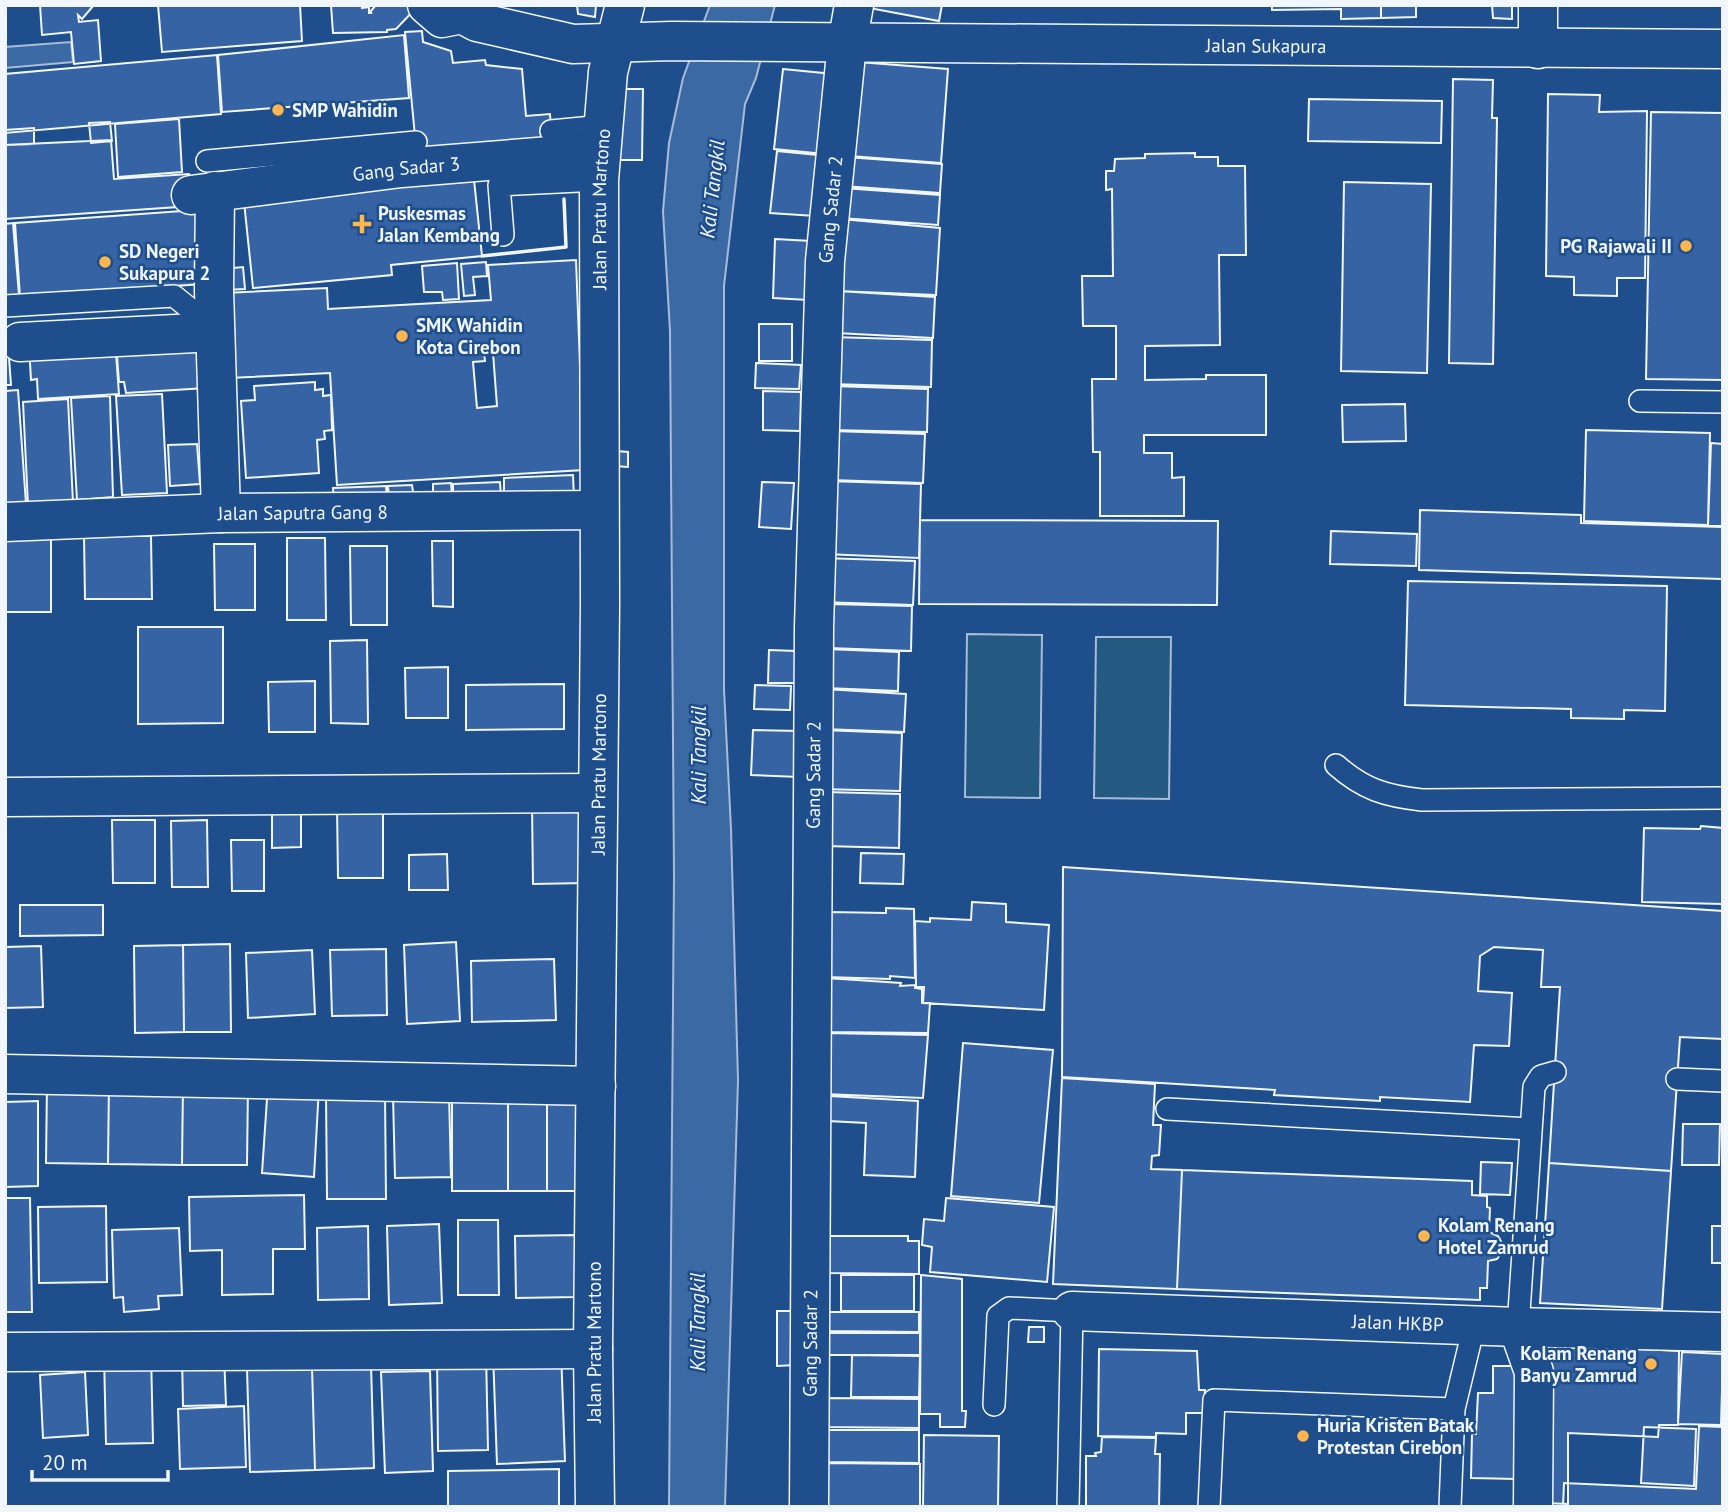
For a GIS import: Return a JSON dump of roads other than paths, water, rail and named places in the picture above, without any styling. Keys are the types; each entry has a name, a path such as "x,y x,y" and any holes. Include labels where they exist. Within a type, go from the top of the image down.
{"street":[{"name":"Jalan Pratu Martono","path":"595,1507 593,1349 601,153 608,72 625,5"},
{"name":"Gang Sadar 2","path":"809,1507 814,627 829,44 854,5"},
{"path":"1538,5 1538,49"},
{"name":"Jalan Sukapura","path":"450,8 477,22 573,44 672,41 1723,49"},
{"name":"Gang Sadar 3","path":"204,182 601,153"},
{"path":"204,182 215,330 220,513"},
{"path":"20,342 215,330"},
{"name":"Jalan Saputra Gang 8","path":"5,522 220,513 599,510"},
{"path":"5,797 597,793"},
{"path":"5,1074 596,1086"},
{"name":"Jalan HKBP","path":"1072,1311 1723,1332"},
{"path":"1518,1327 1534,1372 1533,1507"},
{"path":"5,1352 593,1349"}],"lane":[{"path":"551,131 601,153"},
{"path":"204,182 415,142"},
{"path":"503,235 499,185 601,153"},
{"path":"20,342 12,305 174,296 215,330"},
{"path":"1640,401 1723,402"},
{"path":"1336,765 1355,782 1391,797 1422,800 1723,798"},
{"path":"1518,1327 1536,1081 1547,1073 1555,1072"},
{"path":"1677,1079 1723,1081"},
{"path":"1167,1108 1531,1129"},
{"path":"994,1405 998,1316 1009,1308 1072,1311 1068,1507"},
{"path":"1450,1507 1454,1409 1474,1326"},
{"path":"1209,1507 1214,1400 1454,1409"}],"water":[{"name":"Kali Tangkil","path":"710,5 775,5 756,78 745,104 724,286 724,689 738,1080 725,1507 669,1507 674,877 670,331 663,211 669,143 683,78"},
{"path":"71,42 73,62 5,68 5,47"}],"place":[{"name":"SMP Wahidin","path":"278,110"},
{"name":"Puskesmas Jalan Kembang","path":"362,224"},
{"name":"PG Rajawali II","path":"1686,246"},
{"name":"SD Negeri Sukapura 2","path":"105,262"},
{"name":"SMK Wahidin Kota Cirebon","path":"402,336"},
{"name":"Kolam Renang Hotel Zamrud","path":"1424,1236"},
{"name":"Kolam Renang Banyu Zamrud","path":"1651,1364"},
{"name":"Huria Kristen Batak Protestan Cirebon","path":"1303,1436"}]}
